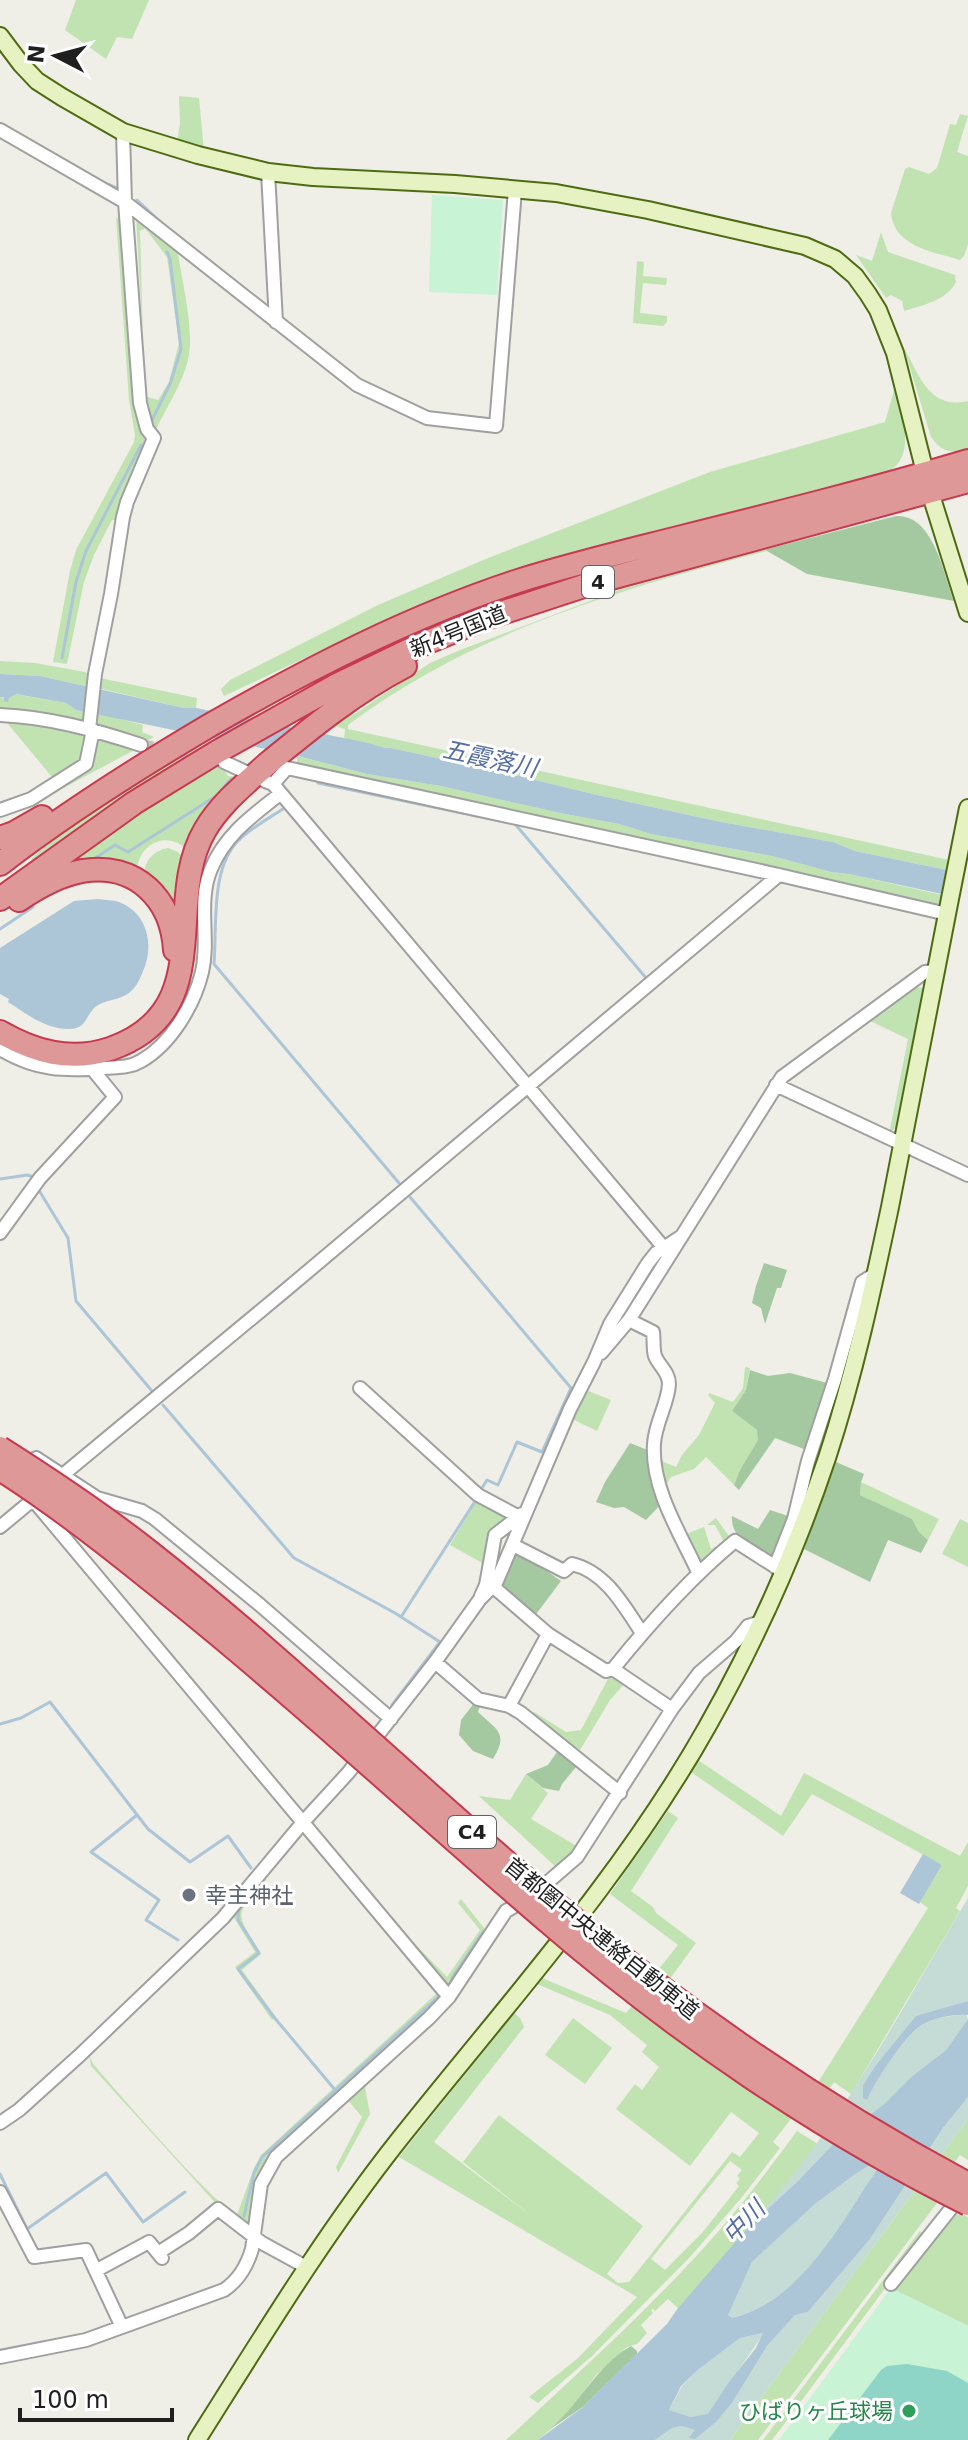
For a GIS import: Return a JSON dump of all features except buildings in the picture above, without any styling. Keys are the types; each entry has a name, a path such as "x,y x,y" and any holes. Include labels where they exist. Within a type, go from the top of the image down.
{"highway":[{"name":"新4号国道","path":"0,899 134,803 220,757 282,714 373,667 451,632 523,605 927,483 968,461"},
{"name":"新4号国道","path":"0,864 39,834 179,744 311,670 386,633 518,582 927,483 968,481"},
{"path":"0,1020 30,1037 57,1045 111,1044 129,1041 143,1031 173,993 183,960 188,882 197,846 204,830 221,808 267,779 330,713 386,677 434,651 593,583"},
{"path":"0,838 179,744"},
{"path":"0,913 31,892 82,871 98,870 127,875 141,883 161,903 170,919 175,949 167,984 155,1005 111,1044 83,1055 53,1054 25,1045 0,1032"},
{"name":"首都圏中央連絡自動車道","path":"0,1448 105,1518 199,1592 502,1858 651,1981 805,2089 968,2185"},
{"name":"首都圏中央連絡自動車道","path":"0,1469 64,1512 200,1618 548,1922 635,1992 800,2108 968,2204"}],"street":[{"path":"0,36 37,81 123,132 198,155 268,172 313,177 556,193 659,212 805,246 835,259 855,276 878,310 895,353 927,483 968,613"},
{"path":"0,130 125,202 357,385 427,418 496,426 515,190"},
{"path":"0,810 31,799 86,764 95,680 127,502 154,438 147,429 140,403 123,132"},
{"path":"268,172 276,322"},
{"path":"0,715 29,716 91,726 141,745"},
{"path":"220,757 267,779 667,1252"},
{"path":"0,1049 28,1063 49,1068 93,1070 122,1068 140,1062 162,1042 188,1007 202,973 206,939 204,905 209,873 267,779 287,768 779,875 948,908"},
{"path":"197,2440 306,2267 395,2145 542,1965 621,1862 676,1782 761,1622 779,1570 816,1490 861,1341 948,908 961,860 968,808"},
{"path":"0,1527 779,875"},
{"path":"594,1362 629,1320 667,1252 682,1236 782,1077 925,972 936,971"},
{"path":"0,1233 40,1178 115,1097 93,1070"},
{"path":"776,1085 968,1175"},
{"path":"0,2123 19,2110 80,2055 223,1918 348,1773 435,1662 480,1599 513,1545 521,1518 610,1324 648,1263 667,1252"},
{"path":"629,1320 653,1332 655,1357 665,1369 669,1382 653,1443 654,1464 668,1507 698,1572"},
{"path":"360,1388 478,1495 521,1518"},
{"path":"0,1435 97,1498 142,1511 155,1519 391,1719"},
{"path":"34,1501 449,1997"},
{"path":"490,1583 495,1535 521,1518"},
{"path":"490,1583 548,1634 606,1671 613,1669 698,1572 735,1541 779,1570"},
{"path":"513,1545 564,1571 572,1564 595,1574 608,1585 642,1633"},
{"path":"0,2357 86,2340 231,2285 249,2259 261,2184 276,2157 449,1997 506,1911 533,1895 577,1857 672,1709 699,1673 736,1641 748,1626 761,1622"},
{"path":"509,1706 548,1634"},
{"path":"435,1662 478,1699 509,1706 620,1793"},
{"path":"613,1669 672,1709"},
{"path":"891,2284 968,2185"},
{"path":"0,2192 34,2257 86,2250 122,2327"},
{"path":"97,2270 149,2242 160,2256 218,2209 262,2243 306,2267"}],"green space":[{"path":"76,0 149,0 132,39 117,37 106,59 65,30"},
{"path":"179,96 199,98 204,151 177,143"},
{"path":"960,114 968,116 957,152 968,156 968,244 960,260 907,241 899,234 891,213 905,169 909,167 929,174 937,168 950,124 956,125"},
{"path":"432,195 503,200 497,295 429,292"},
{"path":"116,217 123,225 135,408 145,441 143,459 119,520 112,520 84,582 67,664 53,662 76,550 135,435 129,400"},
{"path":"136,217 173,245 178,253 189,322 190,349 185,369 156,429 152,430 144,396 158,400 169,382 179,343 167,257 145,228 140,231 143,337"},
{"path":"881,232 888,252 955,275 956,282 952,288 933,301 904,311 902,301 891,295 886,298 856,255 872,261"},
{"path":"637,261 644,262 643,276 667,278 666,285 643,283 640,313 667,316 663,326 633,323"},
{"path":"904,348 921,379 935,396 955,402 968,401 968,449 947,450 931,437"},
{"path":"895,387 904,422 905,446 896,466 886,473 610,543 495,577 377,624 224,696 221,689 230,680 378,605 488,558 710,472 885,422"},
{"path":"896,516 909,518 928,534 954,601 807,574 767,551 767,549"},
{"path":"767,549 602,598 495,640 444,664 395,693 348,725 348,729 949,860 947,870 855,851 833,842 721,822 344,740 345,729 332,725 346,715 355,714 430,663 460,650 619,590"},
{"path":"0,661 35,663 85,672 90,676 90,687 40,676 0,674"},
{"path":"100,678 197,698 196,708 97,688"},
{"path":"15,694 66,703 76,710 87,712 85,721 0,709 0,697 9,698"},
{"path":"94,712 143,725 142,732 154,737 145,742 95,724"},
{"path":"3,718 86,733 85,759 62,775 52,777"},
{"path":"99,737 138,748 38,800 85,769 95,740"},
{"path":"188,747 208,751 33,862 31,859 50,842 48,838"},
{"path":"297,756 367,774 441,786 942,895 938,906 297,767"},
{"path":"218,764 228,776 241,777 190,852 172,841 155,842 142,854 136,874 127,869 18,896 176,786 179,789"},
{"path":"168,848 178,852 185,860 183,921 144,873 151,856"},
{"path":"916,987 923,988 896,1127 889,1134 908,1039 868,1020"},
{"path":"764,1263 787,1270 781,1288 777,1288 765,1324 761,1308 752,1303"},
{"path":"745,1367 750,1368 746,1390 732,1411 757,1430 759,1440 734,1485 706,1457 694,1469 671,1477 665,1487 656,1452 664,1462 676,1467 699,1435 715,1403 709,1393 733,1402 743,1388"},
{"path":"750,1370 768,1376 790,1373 831,1384 809,1451 775,1438 739,1490 734,1485 758,1440 757,1430 732,1411 746,1390"},
{"path":"586,1390 611,1400 597,1431 570,1418"},
{"path":"630,1443 650,1451 662,1503 646,1520 624,1507 614,1508 596,1502"},
{"path":"836,1462 864,1474 860,1495 912,1519 928,1540 921,1553 888,1540 870,1582 804,1549"},
{"path":"861,1482 939,1519 928,1540 912,1519 860,1495"},
{"path":"477,1500 505,1514 486,1565 450,1545"},
{"path":"770,1510 791,1517 774,1559 740,1537 732,1524 732,1516 758,1529"},
{"path":"716,1518 731,1539 703,1565 699,1563 686,1534 704,1527 711,1549 724,1542 715,1525 707,1525"},
{"path":"960,1519 968,1523 968,1567 942,1554"},
{"path":"517,1550 561,1581 534,1617 501,1587 512,1552"},
{"path":"618,1676 626,1682 610,1700 580,1750 530,1715 534,1712 566,1732 581,1730 609,1677"},
{"path":"475,1702 481,1704 478,1712 499,1732 500,1743 493,1759 473,1751 459,1735 461,1720"},
{"path":"561,1746 581,1761 559,1791 543,1788 526,1774 548,1765"},
{"path":"698,1760 781,1816 804,1773 960,1856 968,1842 968,1886 956,1908 960,1911 851,2094 834,2082 826,2094 815,2087 928,1908 920,1902 942,1865 812,1794 783,1836 691,1772"},
{"path":"526,1774 548,1793 531,1819 580,1848 558,1869 479,1796 510,1800"},
{"path":"668,1811 678,1818 631,1891 696,1943 666,1984 654,1975 678,1945 610,1894"},
{"path":"316,1817 314,1825 410,1939 447,1977 480,1930 458,1903 461,1899 488,1933 457,1981 443,1982 311,1826"},
{"path":"308,1831 443,1992 444,1998 274,2154 261,2179 250,2223 245,2226 221,2209 91,2066 89,2056 189,2171 237,2215 261,2155 437,1993 310,1837 303,1833 278,1859 301,1832"},
{"path":"263,1876 266,1880 247,1902 241,1915 261,1954 242,1970 276,2017 272,2020 235,1967 255,1952 231,1913"},
{"path":"542,1978 626,2013 635,2003 794,2115 773,2142 780,2148 691,2256 592,2356 538,2403 529,2397 577,2359 637,2297 399,2157 514,2013 524,2027 434,2142 534,2218 463,2162 499,2115 643,2226 607,2274 618,2283 629,2282 732,2152 740,2157 759,2133 731,2112 690,2166 616,2109 635,2084 642,2090 659,2067 642,2052 647,2045 610,2015 537,1984","holes":["730,2161 742,2170 737,2176 739,2186 702,2233 665,2270 651,2259"]},
{"path":"573,2018 612,2048 585,2084 545,2055"},
{"path":"364,2082 370,2114 338,2173 336,2167 362,2117 346,2098"},
{"path":"968,2119 968,2160 960,2155 935,2188 943,2195 758,2440 730,2440"},
{"path":"797,2131 818,2144 781,2192 678,2308 668,2299 655,2311 651,2310 653,2313 641,2325 647,2333 596,2375 565,2417 538,2440 506,2440 667,2287 738,2208"},
{"path":"956,2215 968,2217 968,2326 895,2290"},
{"path":"920,2231 923,2234 889,2275 889,2283 782,2427 772,2440 763,2440"},
{"path":"891,2288 968,2326 968,2440 779,2440"},
{"path":"631,2346 637,2354 584,2406 549,2430 608,2364"}],"shaded area":[{"path":"0,674 40,676 303,730 276,751 76,710 66,703 16,694 8,702 0,697"},
{"path":"322,733 721,822 833,842 855,851 947,870 942,894 831,872 772,856 651,834 619,824 441,786 367,774 294,755"},
{"path":"98,899 126,905 145,927 148,956 135,987 125,995 95,1007 82,1025 75,1028 44,1024 8,1002 9,999 0,994 0,948 74,901"},
{"path":"923,1854 942,1865 919,1904 900,1893"},
{"path":"968,1898 968,2001 916,2017 863,2085 867,2099 892,2058 917,2029 945,2017 966,2014 968,2019 946,2050 836,2141 752,2223 784,2186 842,2107"},
{"path":"968,2001 968,2015 936,2019 919,2027 890,2061 867,2100 863,2098 863,2085 916,2016"},
{"path":"968,2019 968,2097 943,2128 870,2239 808,2312 795,2315 767,2346 732,2403 717,2421 695,2439 689,2438 695,2430 681,2426 672,2428 655,2440 538,2440 583,2407 667,2324 752,2223 836,2141 946,2050","holes":["883,2157 836,2232 791,2286 753,2311 732,2318 728,2315 752,2262 815,2204","763,2333 756,2348 708,2414 691,2417 669,2410 681,2386 699,2369 740,2338"]},
{"path":"968,2097 968,2119 730,2440 655,2440 672,2428 681,2426 695,2430 717,2421 732,2403 767,2346 795,2315 808,2312 870,2239 943,2128"},
{"path":"885,2156 840,2228 802,2275 781,2294 757,2309 731,2318 728,2314 752,2262 815,2204"},
{"path":"764,2333 708,2415 691,2417 669,2410 682,2386 699,2369 740,2338"},
{"name":"ひばりヶ丘球場","path":"907,2364 947,2371 968,2383 968,2440 828,2440 881,2370 887,2366"}],"waterway":[{"path":"100,181 117,188"},
{"path":"137,200 166,227"},
{"path":"152,420 170,384 181,349 167,252"},
{"path":"62,658 76,582 86,551 141,445"},
{"path":"94,859 115,845 128,852 216,796 231,779"},
{"path":"318,783 515,824 647,979"},
{"path":"283,809 241,838 224,863 217,896 214,964 399,1183"},
{"path":"0,929 33,907"},
{"path":"0,1179 31,1176"},
{"path":"40,1192 68,1238 76,1301 152,1391"},
{"path":"410,1197 571,1388 542,1452 517,1442 498,1485 487,1480 482,1488"},
{"path":"163,1405 294,1558 395,1613 440,1642 392,1705"},
{"path":"401,1617 474,1503"},
{"path":"0,1724 21,1718 50,1702 148,1829 190,1862 228,1836 251,1868"},
{"path":"137,1815 91,1852 159,1900 146,1920 178,1940"},
{"path":"239,1906 238,1920 259,1953 238,1969 336,2091"},
{"path":"452,1978 483,1932"},
{"path":"244,2216 254,2173 262,2157 438,1997"},
{"path":"0,2174 27,2229 106,2173 143,2222 185,2192"}],"tunnel":[{"path":"141,745 205,758"}],"place":[{"name":"幸主神社","path":"189,1895"},
{"name":"ひばりヶ丘球場","path":"909,2411"}],"water label":[{"name":"五霞落川","path":"490,759"},
{"name":"中川","path":"744,2222"}]}
